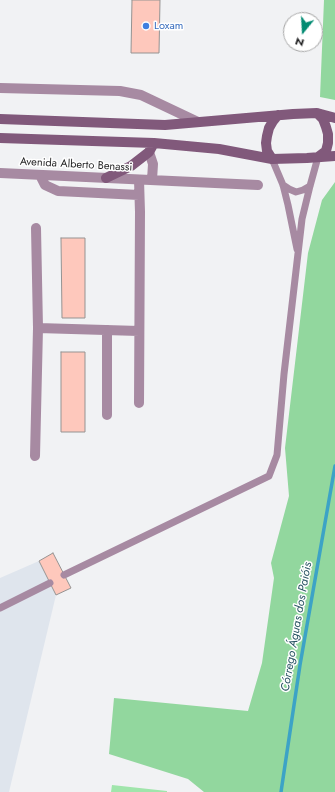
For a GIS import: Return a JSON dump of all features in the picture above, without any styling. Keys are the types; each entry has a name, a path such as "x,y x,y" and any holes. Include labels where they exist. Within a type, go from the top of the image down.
{"main road":[{"path":"0,119 165,125 317,113 335,118"},
{"path":"317,113 323,119 328,134 326,150 318,157"},
{"path":"272,159 267,151 267,136 269,128 278,115"},
{"path":"0,138 154,142 219,148 272,159 335,156"},
{"path":"106,178 131,166 149,152 154,142"}],"street":[{"path":"0,88 120,91 141,95 198,122"},
{"path":"149,152 153,164 152,180"},
{"name":"Avenida Alberto Benassi","path":"0,173 258,185"},
{"path":"40,175 45,185 58,191 139,195"},
{"path":"138,403 139,180"},
{"path":"35,456 38,328 36,228"},
{"path":"38,328 139,331"},
{"path":"107,330 107,415"}],"lane":[{"path":"64,576 269,476 278,455 284,374 302,219 318,157"},
{"path":"272,159 283,185 298,256"},
{"path":"283,185 296,192 310,186"},
{"path":"0,608 50,583"}],"shaded area":[{"path":"39,561 56,595 9,792 0,792 0,578"}],"green space":[{"path":"324,0 335,0 335,100 320,97"},
{"path":"335,182 335,792 204,792 188,779 109,754 114,698 248,711 262,663 274,578 271,563 289,496 285,448 308,253 322,200"},
{"path":"112,785 167,791 167,792 111,792"}],"building":[{"name":"Loxam","path":"132,0 160,0 159,53 131,53"},
{"path":"61,238 85,238 85,318 62,318"},
{"path":"61,352 85,352 85,432 61,432"},
{"path":"53,553 71,588 56,595 39,561"}],"waterway":[{"name":"Córrego Águas dos Paióis","path":"281,792 300,665 335,466"}],"place":[{"name":"Loxam","path":"146,26"}]}
